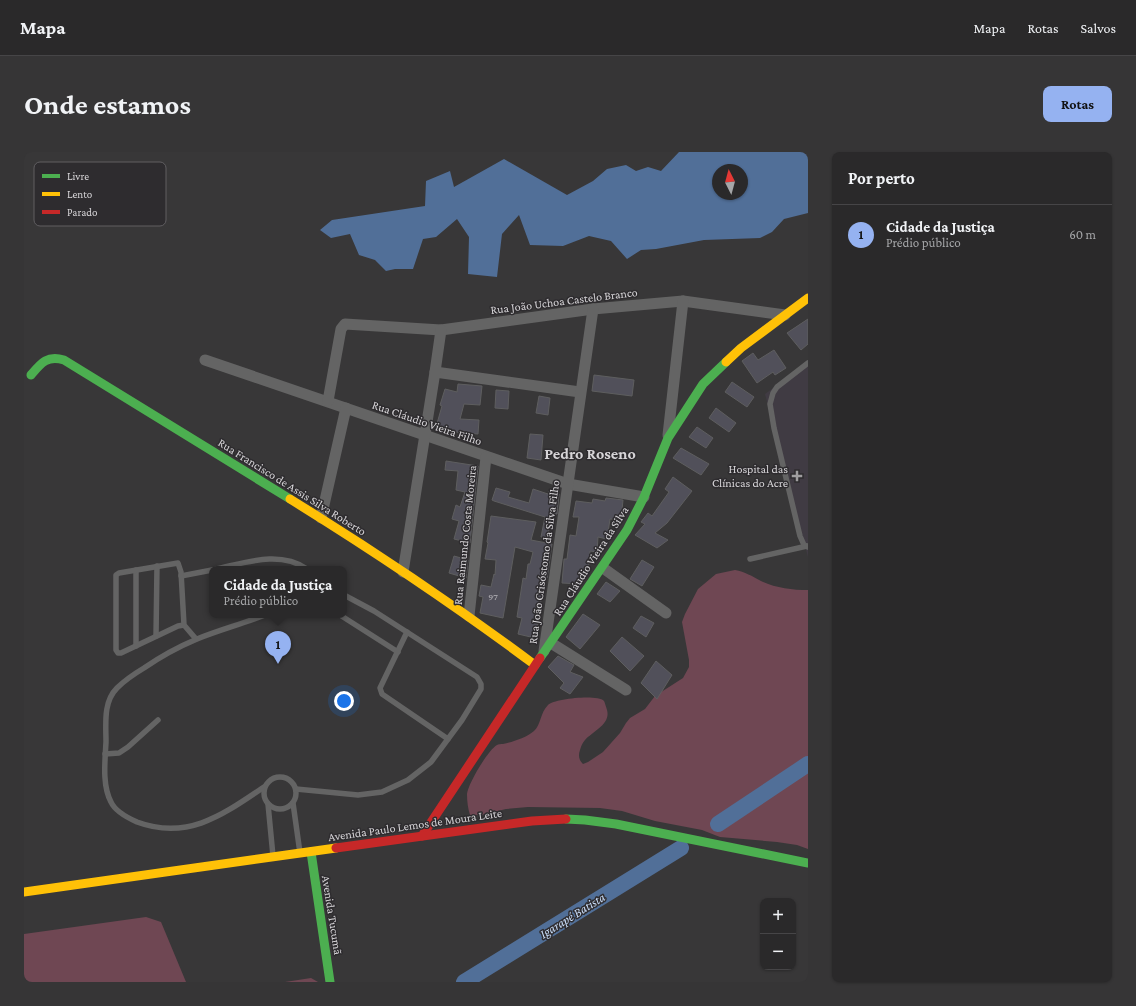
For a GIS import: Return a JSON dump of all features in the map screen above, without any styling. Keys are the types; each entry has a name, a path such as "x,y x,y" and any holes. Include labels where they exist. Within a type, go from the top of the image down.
{"street":[{"name":"Rua Cláudio Vieira da Silva","path":"422,836 544,652 603,568 627,530 644,497 668,438 703,384 741,348 808,298"},
{"name":"Rua João Uchoa Castelo Branco","path":"328,401 341,329 345,324 441,330 593,309 683,301 785,315"},
{"path":"668,438 683,301"},
{"name":"Rua João Crisóstomo da Silva Filho","path":"544,652 593,309"},
{"path":"403,572 426,436 441,330"},
{"name":"Rua Francisco de Assis Silva Roberto","path":"31,375 45,360 51,358 64,360 321,518 469,616 535,666"},
{"name":"Rua Cláudio Vieira Filho","path":"205,360 568,484 644,497"},
{"path":"435,372 580,392"},
{"path":"321,518 346,408"},
{"name":"Rua Raimundo Costa Moreira","path":"469,616 486,457"},
{"path":"603,568 666,613"},
{"path":"551,643 626,690"},
{"name":"Avenida Paulo Lemos de Moura Leite","path":"24,892 422,836 555,819 585,820 616,824 808,863"},
{"name":"Avenida Tucumã","path":"311,852 330,982"}],"lane":[{"path":"808,363 777,387 773,393 770,404 774,428 800,536 804,545 808,546"},
{"path":"750,559 808,546"},
{"path":"230,566 258,560 276,559 298,563 302,566"},
{"path":"184,625 178,626 122,653 118,653 116,650 116,575 119,573 178,563 180,565 184,625 196,639"},
{"path":"156,566 156,636"},
{"path":"136,570 136,646"},
{"path":"181,576 209,571"},
{"path":"296,789 358,795 382,792 408,780 431,762 474,703 481,689 481,684 477,677 359,602 347,596"},
{"path":"256,618 196,639 159,658 126,680 116,689 106,710 105,754 107,791 111,804 132,820 147,826 165,828 182,827 199,824 216,818 264,787 274,777 283,777 291,781 296,789 293,803 300,853"},
{"path":"345,618 398,652"},
{"path":"407,632 380,688 380,692 448,739"},
{"path":"105,754 119,753 128,748 158,720"},
{"path":"264,787 264,796 268,804 273,857"},
{"path":"268,804 272,807 281,809 293,803"}],"shaded area":[{"name":"Hospital das Clínicas do Acre","path":"808,362 808,557 765,394"},
{"path":"735,570 778,587 808,590 808,849 797,845 777,842 720,837 702,830 655,821 622,811 600,808 528,807 506,809 481,815 470,815 467,799 468,789 489,753 497,745 527,736 534,731 538,726 545,708 552,703 576,698 593,698 604,701 608,715 604,723 584,741 580,750 579,758 583,764 603,752 620,733 630,718 645,709 655,696 683,678 689,667 682,622 685,614 698,589 716,574"},
{"path":"146,917 161,922 186,982 24,982 24,934"},
{"path":"311,978 318,982 285,982"}],"water":[{"path":"679,152 808,152 808,213 784,219 772,232 760,238 704,240 656,249 641,250 627,259 611,241 589,236 563,246 530,245 519,215 502,234 497,277 468,274 469,237 457,219 436,237 423,239 413,269 395,269 386,271 375,260 359,255 350,234 331,238 320,230 332,220 425,206 426,181 450,171 454,187 504,159 567,195 593,181 607,169 626,165 636,171 648,167 661,171"}],"building":[{"path":"808,319 808,344 801,350 787,333"},
{"path":"774,350 786,368 775,375 773,372 757,383 742,361 753,353 758,360"},
{"path":"594,375 634,380 632,396 592,391"},
{"path":"732,382 754,397 747,407 725,392"},
{"path":"458,384 482,386 480,405 464,404 460,419 479,420 478,434 455,432 436,427 445,389 457,392"},
{"path":"496,390 509,391 508,409 495,408"},
{"path":"539,396 550,398 548,415 536,413"},
{"path":"716,408 736,423 729,432 709,418"},
{"path":"697,427 713,438 706,448 689,437"},
{"path":"530,434 543,435 541,460 527,458"},
{"path":"681,448 709,464 701,475 673,458"},
{"path":"446,461 478,466 470,543 454,539 459,521 452,519 456,505 460,507 465,492 456,490 458,471 445,470"},
{"path":"673,477 692,491 667,523 655,533 668,540 657,548 635,535 645,524 641,522 648,513 652,516 669,492 665,489"},
{"path":"496,488 510,492 508,497 529,503 533,489 548,494 549,491 559,494 557,514 554,514 546,539 541,537 545,517 492,500"},
{"path":"606,498 623,500 621,520 610,519 607,539 598,537 597,552 590,551 588,572 580,584 562,583 564,559 567,559 570,535 576,536 579,517 573,517 576,501 592,503 593,499 605,501"},
{"path":"491,516 536,522 531,540 552,544 547,578 544,577 535,638 518,634 522,618 517,617 523,578 526,579 528,564 530,564 533,552 515,547 503,618 480,613 483,597 479,596 481,585 491,587 494,574 495,575 496,560 485,559"},
{"path":"454,556 468,560 466,578 449,573"},
{"path":"642,560 654,567 642,586 630,579"},
{"path":"606,582 620,591 610,602 597,594"},
{"path":"583,614 600,625 580,649 566,637"},
{"path":"641,616 654,623 646,637 633,628"},
{"path":"622,637 644,656 630,671 610,651"},
{"path":"558,656 574,665 570,672 583,677 570,694 560,688 564,683 548,667"},
{"path":"656,661 672,675 657,699 641,683"}],"waterway":[{"name":"Igarapé Batista","path":"718,824 808,764"},
{"name":"Igarapé Batista","path":"464,982 681,848"}],"traffic: fast":[{"path":"31,375 41,364 49,359 64,360 290,499"},
{"path":"540,658 627,530 644,497 668,438 703,384 726,362"},
{"path":"566,819 616,824 808,863"},
{"path":"311,852 330,982"}],"traffic: slow":[{"path":"726,362 741,348 808,298"},
{"path":"290,499 414,579 535,665"},
{"path":"24,892 336,848"}],"traffic: jam":[{"path":"422,836 540,658"},
{"path":"336,848 532,821 566,819"}],"place":[{"name":"Hospital das Clínicas do Acre","path":"797,476"},
{"name":"Cidade da Justiça","path":"278,664"}],"district":[{"name":"Pedro Roseno","path":"590,453"}]}
